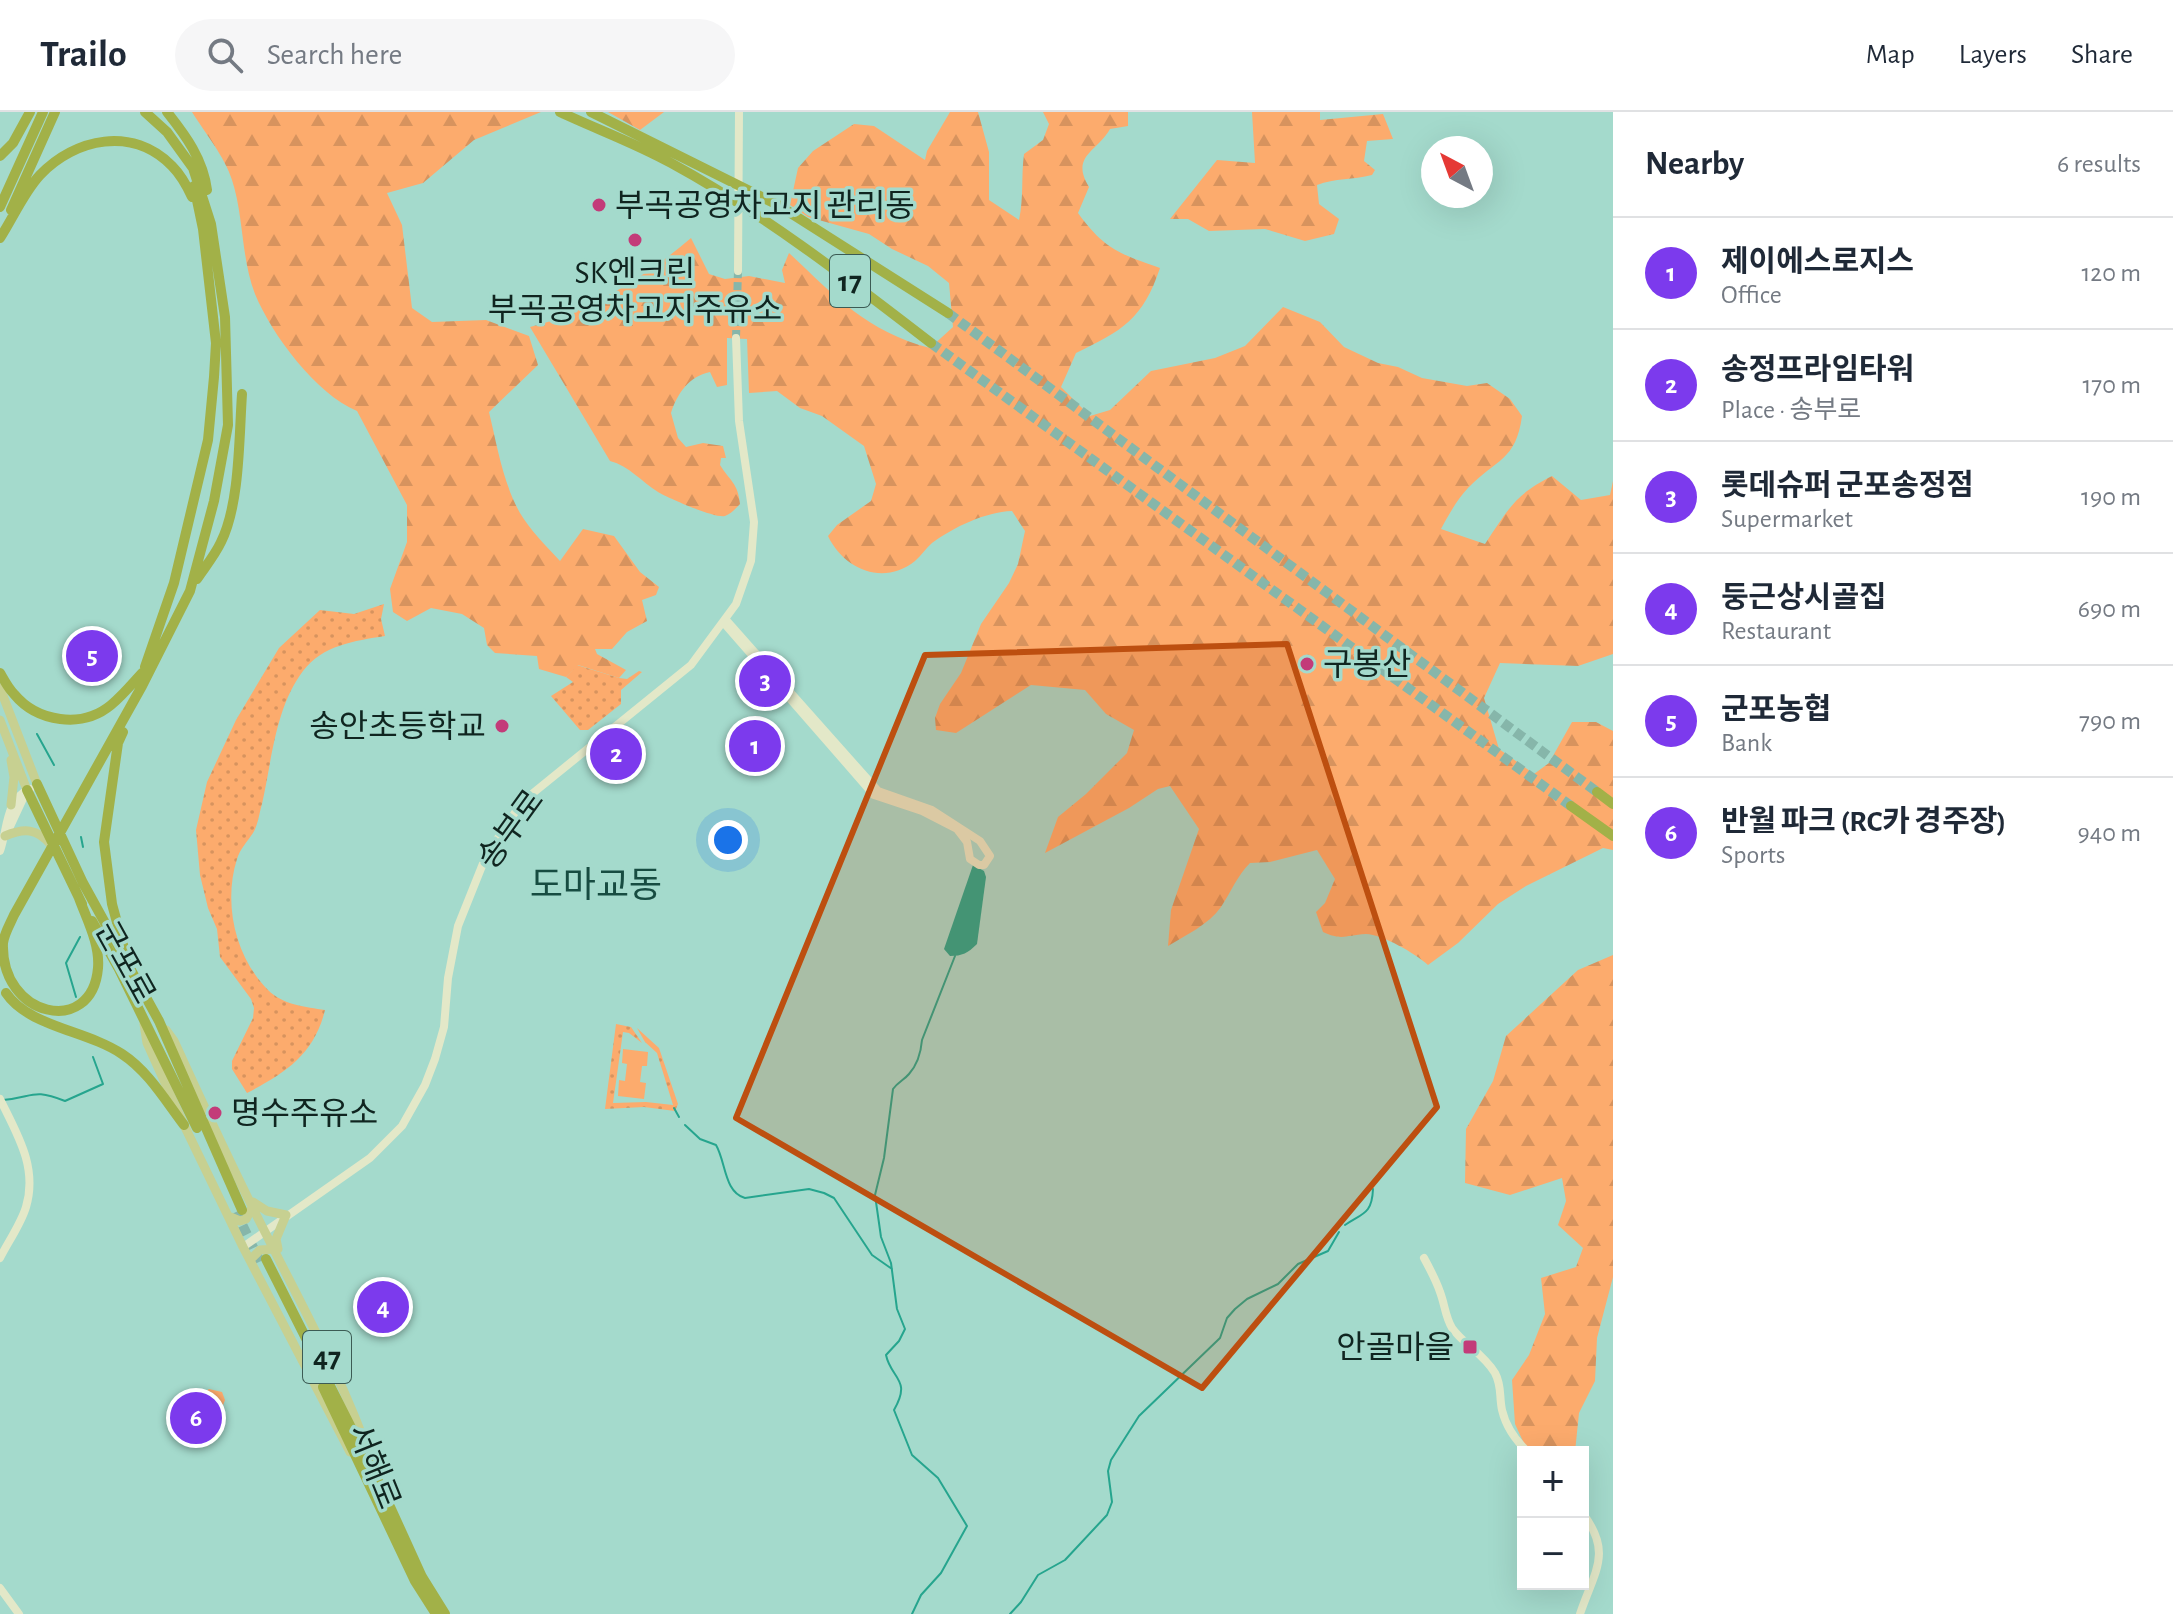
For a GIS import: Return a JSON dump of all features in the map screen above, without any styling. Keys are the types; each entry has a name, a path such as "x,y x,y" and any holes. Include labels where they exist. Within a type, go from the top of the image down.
{"highway":[{"path":"0,156 13,143 30,112"},
{"path":"0,207 43,112"},
{"path":"0,236 55,112"},
{"path":"135,112 161,136 187,171 207,226"},
{"path":"145,112 167,132 193,168 207,226 219,318 228,425 214,501 190,591"},
{"path":"167,112 200,162 207,184 207,226"},
{"name":"17","path":"560,112 672,157 778,205 860,260 948,313"},
{"name":"17","path":"591,112 672,157 848,279 931,343"},
{"path":"0,236 37,178 55,160 70,150 104,140 144,147 171,164 181,176 207,226"},
{"path":"154,656 208,440 220,342"},
{"path":"0,932 190,591 222,542 236,479 242,394"},
{"path":"0,673 14,695 49,718 71,719 93,715 109,707 140,680"},
{"path":"129,966 112,904 104,842 118,743 140,680"},
{"name":"군포로","path":"32,787 159,1021 242,1209"},
{"name":"군포로","path":"32,787 54,849 119,969 144,1024"},
{"path":"1597,792 1613,804"},
{"path":"1571,806 1613,836"},
{"path":"39,863 3,941 1,957 6,980 13,992 28,1006 48,1012 64,1010 78,1004 90,990 98,971 98,949 79,898"},
{"path":"0,981 8,997 22,1012 96,1039 140,1068 184,1125"},
{"name":"47","path":"144,1024 242,1209"},
{"name":"47","path":"263,1258 375,1485"},
{"name":"서해로","path":"375,1485 415,1581 436,1614"},
{"name":"서해로","path":"375,1485 422,1577 445,1614"}],"main road":[{"name":"군포로","path":"0,688 32,787"},
{"name":"군포로","path":"0,720 13,754 32,787"},
{"path":"11,805 14,777 10,758 13,754"},
{"path":"5,836 20,830 34,831 43,835 54,849"},
{"name":"군포로","path":"144,1024 147,1043 184,1125 242,1209 264,1231"},
{"path":"242,1209 286,1215 277,1234 277,1247 302,1304"},
{"name":"군포로","path":"242,1209 243,1247"},
{"name":"서해로","path":"263,1258 264,1231"},
{"name":"서해로","path":"243,1247 263,1258 302,1304 359,1423 375,1485"}],"street":[{"path":"738,271 739,112"},
{"name":"송부로","path":"243,1247 370,1158 410,1114 425,1085 439,1044 455,939 486,856 522,802 691,665 736,604 751,561 754,522 739,421 736,338"},
{"path":"725,622 878,791 932,810 980,841 990,856 984,865 970,859 967,842 957,829 922,811 874,795 725,622"},
{"path":"0,851 11,805 32,787"},
{"path":"5,836 32,787"},
{"path":"0,1258 26,1208 30,1178 25,1149 1,1101"},
{"path":"1424,1258 1455,1332 1479,1352 1496,1375 1502,1390 1506,1422 1514,1439 1522,1446"},
{"path":"1580,1614 1601,1559 1601,1541 1586,1518"},
{"path":"0,1588 19,1614"}],"highlighted area":[{"path":"1287,644 1437,1107 1202,1388 736,1118 925,655"}],"green space":[{"path":"192,112 541,112 474,140 423,183 387,193 402,225 412,308 432,322 486,320 529,336 538,365 489,412 505,477 524,519 560,561 583,529 614,536 640,572 659,587 656,595 642,600 647,621 627,632 612,649 595,649 597,654 626,670 619,678 578,665 566,677 539,669 537,656 495,653 487,645 484,628 462,614 431,608 407,621 393,612 390,589 407,542 407,505 357,411 342,403 311,377 272,327 250,280 239,208 229,171"},
{"path":"608,112 664,112 640,130"},
{"path":"950,112 978,112 989,152 989,200 1019,220 1024,154 1043,140 1049,124 1043,112 1128,112 1128,126 1110,129 1084,161 1082,168 1089,187 1078,213 1105,243 1134,259 1160,268 1138,312 1106,338 1076,353 1061,387 1090,416 1110,410 1151,371 1215,358 1245,346 1283,307 1320,322 1344,347 1378,363 1398,367 1422,378 1467,386 1487,383 1510,399 1522,416 1515,442 1503,458 1464,492 1441,529 1485,544 1520,497 1552,476 1581,500 1610,495 1613,481 1613,654 1578,666 1500,663 1484,698 1499,749 1534,774 1549,763 1572,722 1596,722 1613,731 1613,850 1603,848 1526,886 1498,904 1458,943 1428,965 1381,937 1366,934 1340,937 1323,932 1316,912 1325,903 1335,879 1317,850 1270,862 1250,863 1216,913 1168,946 1171,910 1199,829 1170,786 1158,789 1045,853 1058,817 1127,753 1134,730 1106,714 1085,690 1031,685 956,733 936,730 935,718 940,704 961,673 981,624 1018,564 1025,531 1012,511 981,517 950,531 903,568 878,573 854,565 835,548 828,536 837,525 871,501 876,484 864,446 822,416 800,408 777,391 749,393 747,339 727,338 727,385 717,387 710,372 696,377 680,393 671,413 678,438 686,447 703,443 723,446 726,458 721,458 720,465 739,497 740,504 733,511 720,516 692,507 658,492 629,470 610,461 530,327 573,313 615,292 691,238 709,274 725,279 749,276 785,283 782,270 789,253 853,311 907,341 930,348 953,327 949,283 928,266 869,234 808,217 790,205 798,168 813,151 854,124 874,126 925,160"},
{"path":"1252,112 1320,112 1320,120 1383,114 1393,139 1367,141 1364,161 1375,170 1372,175 1317,185 1319,204 1339,219 1334,234 1305,241 1265,229 1209,231 1188,219 1170,219 1217,160 1255,163"},
{"path":"384,604 381,619 385,636 351,642 320,655 303,671 294,686 280,718 257,823 237,859 231,893 232,911 247,962 274,995 295,1004 325,1010 306,1051 274,1078 247,1093 232,1069 232,1061 253,1018 254,1008 251,999 220,957 217,929 200,875 196,830 207,782 236,720 279,648 320,610 354,614"},
{"path":"577,665 627,679 642,672 621,690 621,704 588,730 580,730 551,696 573,682 566,677"},
{"path":"1613,955 1613,1277 1597,1338 1595,1381 1579,1413 1576,1446 1525,1446 1515,1424 1512,1380 1529,1355 1545,1314 1541,1278 1576,1267 1583,1248 1558,1225 1566,1201 1562,1178 1510,1195 1465,1183 1466,1129 1493,1081 1506,1036 1578,970"},
{"path":"616,1024 631,1027 642,1043 623,1032 613,1103 673,1105 657,1053 645,1042 637,1028 659,1048 678,1104 675,1111 644,1107 605,1109"},
{"path":"623,1049 648,1052 647,1066 642,1066 640,1082 646,1083 644,1099 618,1096 619,1080 625,1081 627,1064 622,1063"},
{"path":"209,1389 222,1392 225,1400 207,1447 210,1421 190,1438 172,1421 177,1416 172,1410 185,1395 192,1393 196,1397"}],"shaded area":[{"path":"973,865 984,871 986,877 977,944 965,953 950,956 944,949"}],"waterway":[{"path":"37,734 54,765"},
{"path":"81,837 83,847"},
{"path":"76,997 66,963 80,937"},
{"path":"912,1614 921,1595 941,1573 967,1526 938,1478 912,1455 894,1410 901,1385 886,1355 905,1329 897,1309 891,1263 881,1237 875,1195 884,1158 893,1089 909,1074 920,1054 922,1040 955,956"},
{"path":"3,1100 39,1094 65,1101 103,1084 93,1057"},
{"path":"674,1108 679,1117"},
{"path":"685,1125 700,1139 716,1145 729,1183 738,1195 745,1198 809,1189 824,1193 834,1198 872,1255 892,1269"},
{"path":"1345,1225 1368,1208 1373,1189"},
{"path":"1010,1614 1038,1575 1065,1560 1107,1515 1112,1502 1108,1471 1111,1460 1139,1416 1220,1338 1227,1318 1235,1309 1247,1299 1278,1284 1298,1264 1328,1251 1339,1232"}],"tunnel":[{"path":"736,338 738,271"},
{"path":"948,313 1597,792"},
{"path":"931,343 1571,806"},
{"path":"236,1212 260,1262"}],"place":[{"name":"부곡공영차고지 관리동","path":"599,205"},
{"name":"SK엔크린 부곡공영차고지주유소","path":"635,240"},
{"name":"군포농협","path":"92,656"},
{"name":"구봉산","path":"1307,664"},
{"name":"롯데슈퍼 군포송정점","path":"765,681"},
{"name":"송안초등학교","path":"502,726"},
{"name":"제이에스로지스","path":"755,746"},
{"name":"송정프라임타워","path":"616,754"},
{"name":"명수주유소","path":"215,1113"},
{"name":"둥근상시골집","path":"383,1307"},
{"name":"안골마을","path":"1470,1347"},
{"name":"반월 파크 (RC카 경주장)","path":"196,1418"}],"district":[{"name":"도마교동","path":"596,884"}]}
